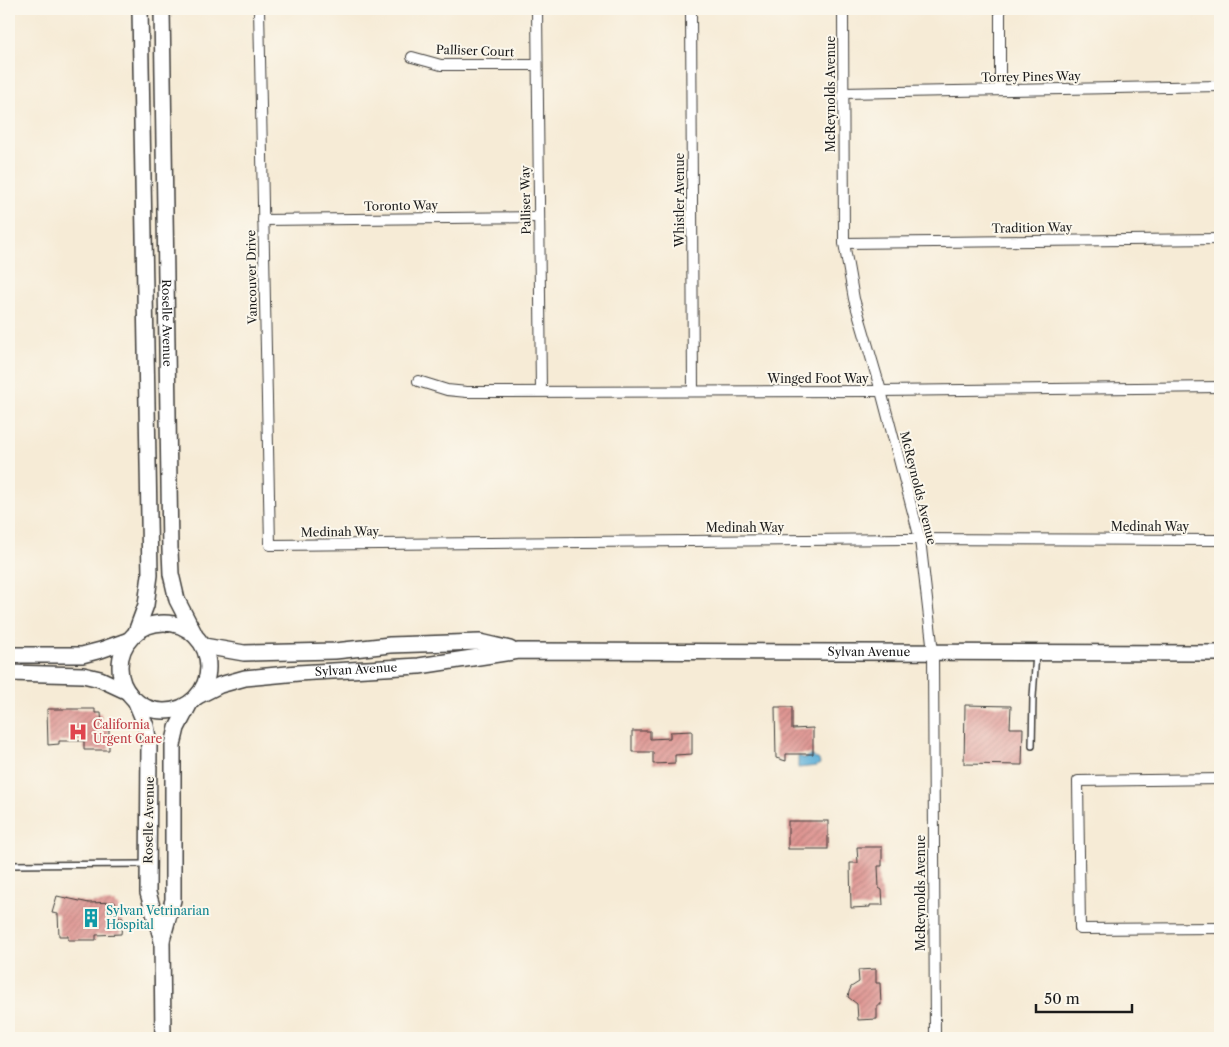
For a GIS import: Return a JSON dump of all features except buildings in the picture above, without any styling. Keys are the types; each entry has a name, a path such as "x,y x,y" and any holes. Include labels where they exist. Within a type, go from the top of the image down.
{"main road":[{"name":"Roselle Avenue","path":"133,636 146,605 150,575 140,9"},
{"name":"Roselle Avenue","path":"162,9 171,574 177,600 194,633"},
{"path":"9,654 82,655 101,650 133,636 152,624 166,622 180,625 194,633 204,646 209,668 207,679 194,700 175,710 161,711 148,708 100,678 9,674"},
{"path":"131,696 122,678 120,667 122,654 133,636"},
{"name":"Sylvan Avenue","path":"204,646 250,653 335,651 390,644 480,642 519,651"},
{"name":"Sylvan Avenue","path":"194,700 220,685 245,678 419,666 519,651 1220,654"},
{"name":"Roselle Avenue","path":"131,696 146,726 149,743 148,893 162,940"},
{"name":"Roselle Avenue","path":"163,1038 162,940 173,900 173,746 177,728 194,700"}],"street":[{"name":"Vancouver Drive","path":"259,9 270,545"},
{"name":"Palliser Way","path":"536,9 541,392"},
{"name":"Whistler Avenue","path":"691,9 693,391"},
{"name":"McReynolds Avenue","path":"843,9 844,243 854,299 920,539 933,652 935,1038"},
{"path":"1000,9 1000,90"},
{"name":"Palliser Court","path":"412,57 441,65 537,66"},
{"name":"Torrey Pines Way","path":"843,93 1220,86"},
{"name":"Toronto Way","path":"263,220 539,217"},
{"name":"Tradition Way","path":"844,243 1220,239"},
{"name":"Winged Foot Way","path":"418,381 447,390 467,392 881,392 1220,387"},
{"name":"Medinah Way","path":"270,545 920,539 1220,540"},
{"path":"1220,779 1078,781 1080,929 1220,928"}],"lane":[{"path":"1032,746 1036,653"},
{"path":"9,865 148,864"}],"water":[{"path":"811,755 819,760 820,764 798,768 798,756 804,758"}],"place":[{"name":"California Urgent Care","path":"78,732"},
{"name":"Sylvan Vetrinarian Hospital","path":"91,918"}]}
